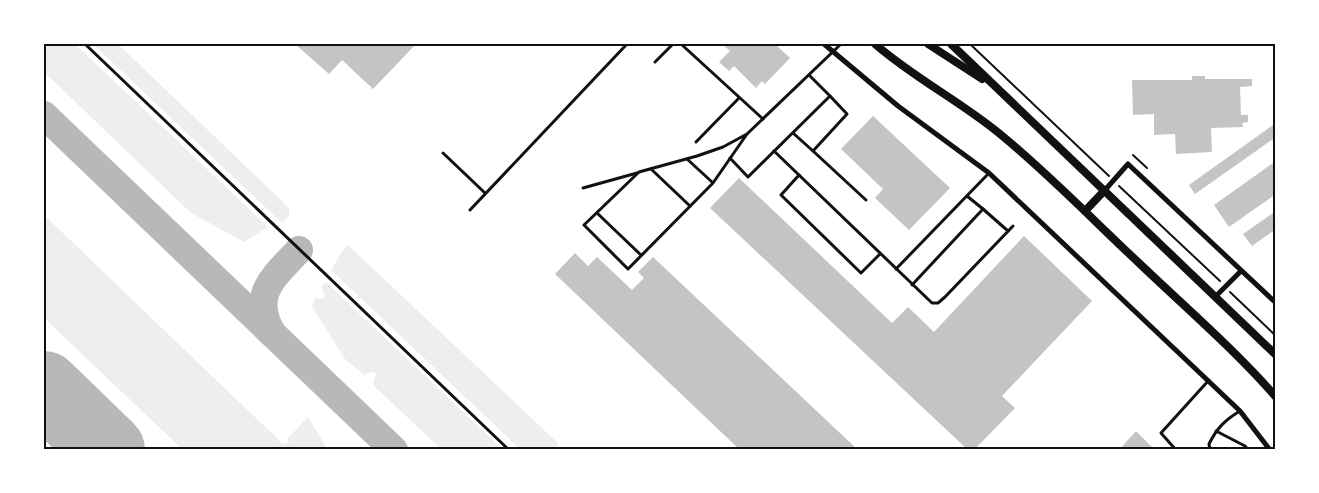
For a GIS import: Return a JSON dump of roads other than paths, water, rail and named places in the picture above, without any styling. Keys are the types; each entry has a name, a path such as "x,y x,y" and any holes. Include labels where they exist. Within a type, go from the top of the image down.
{"main road":[{"path":"875,44 926,84 998,132 1241,359 1275,397"},
{"path":"928,44 998,90"},
{"path":"951,44 1275,355"},
{"path":"1085,211 1105,190"}],"street":[{"path":"824,44 898,106 989,173 1209,380 1240,411 1270,450"},
{"path":"1105,190 1128,164 1275,303"},
{"path":"1215,297 1241,271"}],"lane":[{"path":"85,44 509,450"},
{"path":"470,210 627,44"},
{"path":"655,62 673,44"},
{"path":"681,44 763,119"},
{"path":"639,172 584,225 628,269 713,183 747,134 841,44"},
{"path":"808,75 847,114 813,151"},
{"path":"730,158 748,177 830,96"},
{"path":"696,142 739,98"},
{"path":"793,133 866,200"},
{"path":"583,188 687,159 723,147 747,134"},
{"path":"774,151 932,303 938,303 1013,226"},
{"path":"443,153 486,193"},
{"path":"687,159 713,183"},
{"path":"651,169 690,206"},
{"path":"896,269 989,173"},
{"path":"799,175 781,195 861,273 880,253"},
{"path":"967,196 1008,231"},
{"path":"912,285 982,209"},
{"path":"597,213 641,255"},
{"path":"1176,450 1161,432 1209,380"},
{"path":"1210,450 1209,444 1215,431 1225,419 1240,411"},
{"path":"1215,431 1245,446 1248,450"}]}
